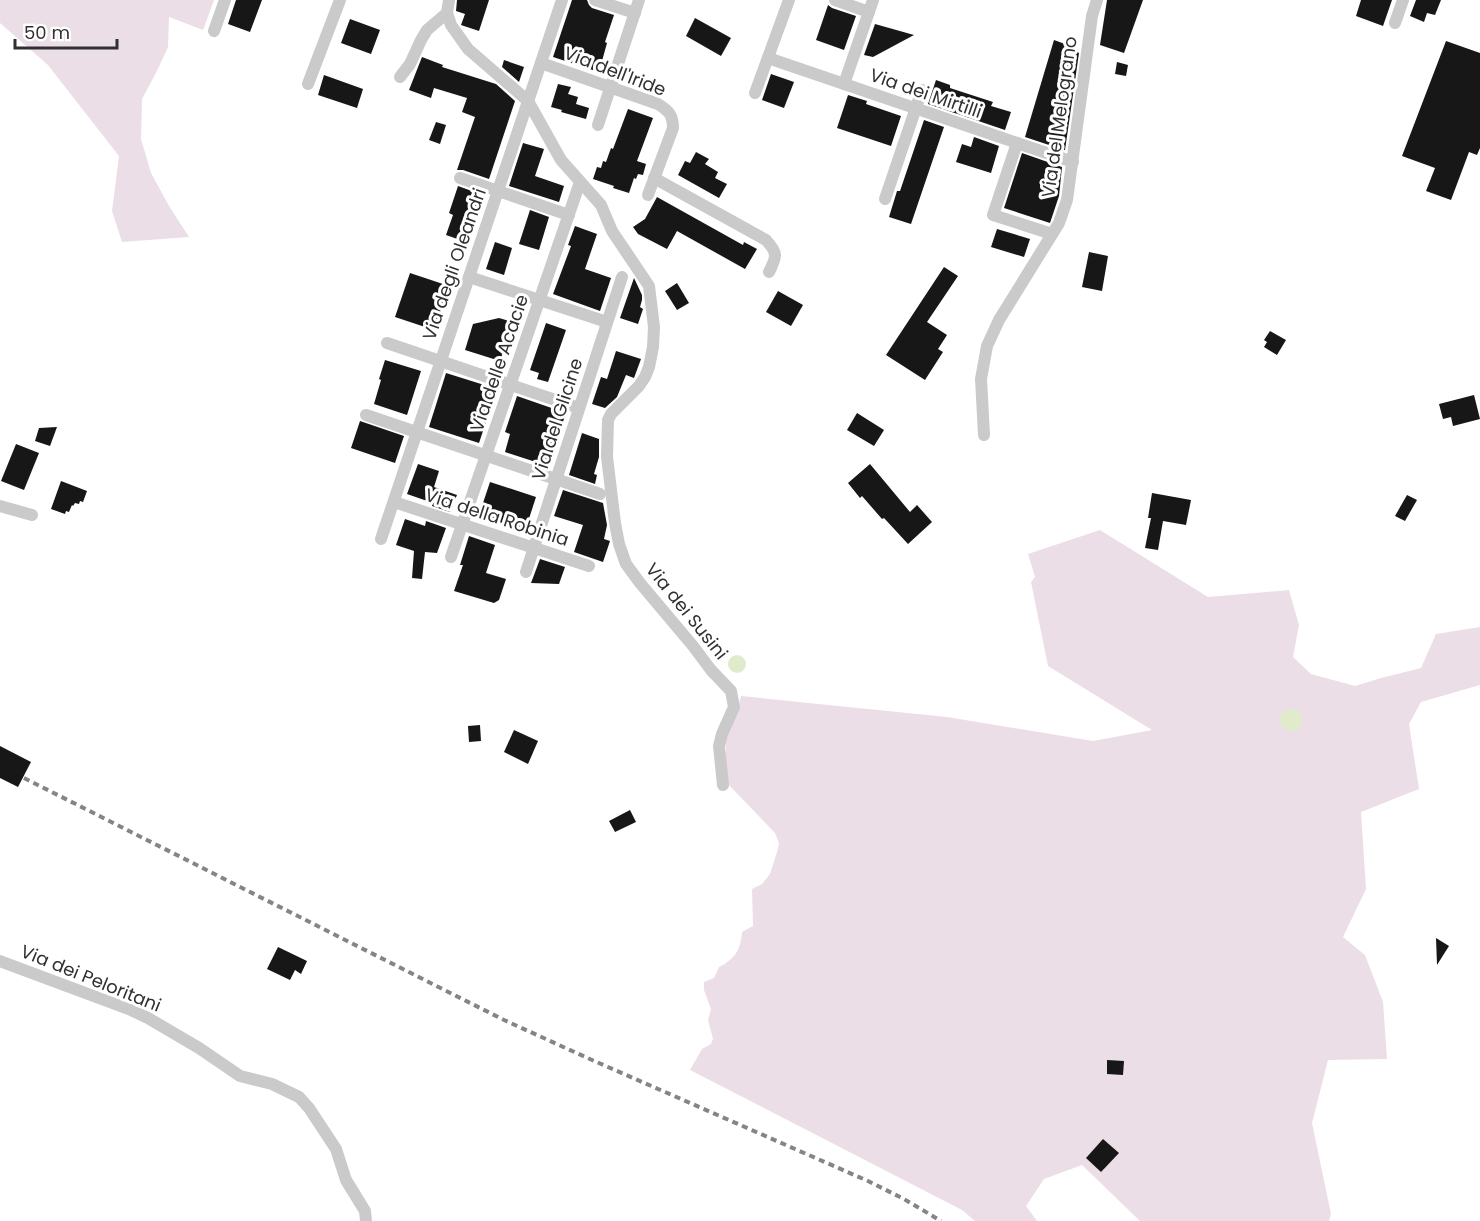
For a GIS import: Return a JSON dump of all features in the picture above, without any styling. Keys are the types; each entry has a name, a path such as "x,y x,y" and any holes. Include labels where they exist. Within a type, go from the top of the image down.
{"street":[{"path":"214,31 225,0"},
{"path":"308,84 339,0"},
{"name":"Via degli Oleandri","path":"381,539 562,0"},
{"path":"595,0 635,13"},
{"path":"598,125 639,0"},
{"path":"755,93 789,0"},
{"path":"834,0 871,6 844,84"},
{"name":"Via del Melograno","path":"984,435 981,378 987,346 999,320 1059,223 1067,200 1092,16 1097,0"},
{"path":"1395,23 1403,0"},
{"path":"400,77 410,64 427,30 448,6"},
{"name":"Via dei Susini","path":"448,6 451,25 468,49 528,101 556,153 601,205 612,231 649,286 654,327 649,367 639,386 611,414 608,420 607,457 610,492 619,544 626,564 711,670 731,691 734,707 719,746 723,785"},
{"name":"Via dei Mirtilli","path":"768,58 1073,162"},
{"name":"Via dell'Iride","path":"541,63 667,109 673,119 673,128 654,178"},
{"path":"885,199 922,90"},
{"path":"1017,142 993,215 1052,234"},
{"path":"460,178 569,215"},
{"path":"648,195 654,178 766,240 774,249 776,259 769,272"},
{"name":"Via delle Acacie","path":"452,556 580,182"},
{"path":"469,277 607,322"},
{"name":"Via del Glicine","path":"526,572 622,277"},
{"path":"387,343 579,408"},
{"path":"366,416 600,494"},
{"name":"Via della Robinia","path":"394,502 590,566"},
{"path":"0,506 32,515"},
{"name":"Via dei Peloritani","path":"0,961 131,1010 200,1048 240,1076 272,1084 299,1097 336,1149 346,1180 365,1211 366,1221"}],"shaded area":[{"path":"0,0 214,0 203,30 169,17 168,47 142,99 141,139 151,173 189,237 122,242 112,211 119,156 48,65 0,23"},
{"path":"1100,530 1208,597 1289,590 1299,625 1293,657 1311,674 1355,686 1421,668 1436,634 1480,627 1480,685 1421,702 1409,724 1419,789 1361,812 1366,889 1343,937 1365,955 1383,1002 1387,1059 1328,1060 1312,1123 1331,1214 1329,1221 1140,1221 1082,1165 1044,1179 1026,1206 1037,1221 975,1221 962,1210 690,1070 702,1049 711,1044 713,1039 708,1020 711,1009 704,990 704,982 714,978 719,967 733,958 740,944 742,932 753,926 752,889 762,884 770,874 779,843 775,833 726,782 726,734 738,709 741,696 947,717 1093,741 1152,730 1048,666 1031,582 1035,577 1028,554"},
{"path":"737,655 743,658 746,664 743,670 737,673 731,670 728,664 731,658"},
{"path":"1287,709 1295,709 1302,716 1302,724 1295,731 1287,731 1280,724 1280,716"}],"building":[{"path":"236,0 262,0 250,32 228,24"},
{"path":"457,0 489,0 479,31 461,25 465,14 456,11"},
{"path":"572,0 587,0 592,8 614,15 605,42 607,43 599,72 553,57"},
{"path":"1107,0 1143,0 1124,53 1100,45"},
{"path":"1361,0 1392,0 1383,26 1356,16"},
{"path":"1416,0 1441,0 1435,15 1427,13 1424,22 1410,16"},
{"path":"828,5 856,16 844,50 816,40"},
{"path":"695,18 731,38 721,56 686,36"},
{"path":"350,19 380,30 371,54 341,43"},
{"path":"875,24 914,35 873,57 864,55"},
{"path":"1054,40 1079,53 1065,150 1025,137"},
{"path":"1446,41 1480,53 1480,148 1477,155 1469,152 1451,200 1426,191 1435,168 1402,156"},
{"path":"422,57 443,65 442,67 496,84 515,101 489,179 457,170 475,117 462,112 467,98 434,88 431,98 409,90"},
{"path":"504,60 524,67 519,82 502,67"},
{"path":"1117,62 1128,65 1126,76 1115,74"},
{"path":"771,74 794,82 784,108 762,100"},
{"path":"324,75 363,89 357,108 318,95"},
{"path":"936,80 950,85 950,88 993,102 991,106 1011,112 1005,130 928,104"},
{"path":"558,84 571,87 568,94 578,97 576,104 589,108 586,119 551,107"},
{"path":"848,95 901,116 891,146 837,128"},
{"path":"628,109 653,118 637,161 646,164 643,175 638,174 636,179 634,178 629,193 593,179 597,167 601,168 611,148 613,149"},
{"path":"924,120 944,127 911,224 889,217"},
{"path":"436,122 446,125 440,144 429,140"},
{"path":"974,137 999,146 991,173 956,162 962,144 971,147"},
{"path":"523,143 544,149 535,176 564,186 559,202 509,186"},
{"path":"696,152 709,159 705,164 718,172 715,178 727,184 719,198 678,175 685,161 690,163"},
{"path":"1022,153 1062,167 1059,196 1050,223 1004,208"},
{"path":"458,186 483,195 474,222 470,220 463,241 446,235 453,215 449,213"},
{"path":"657,197 743,245 744,242 757,249 745,269 677,231 667,249 638,234 633,227 645,219"},
{"path":"530,210 549,217 539,250 519,244"},
{"path":"575,226 597,234 585,269 611,278 600,311 553,294 571,246 568,245"},
{"path":"997,229 1030,239 1024,257 991,247"},
{"path":"495,242 512,248 504,275 486,269"},
{"path":"1089,252 1108,256 1102,291 1082,287"},
{"path":"944,267 958,276 927,322 947,335 938,349 943,352 925,380 886,355"},
{"path":"410,273 449,286 434,330 395,317"},
{"path":"634,278 642,295 640,307 643,309 638,324 620,318"},
{"path":"677,283 689,303 677,310 665,291"},
{"path":"778,291 803,305 791,326 766,312"},
{"path":"499,318 513,322 500,361 465,350 473,324"},
{"path":"546,323 566,330 548,382 537,379 539,373 530,370"},
{"path":"1270,331 1286,340 1277,355 1264,347 1267,342 1264,340"},
{"path":"616,351 641,359 634,378 626,375 617,397 605,408 592,404 601,377 607,379"},
{"path":"385,360 421,371 407,415 374,404"},
{"path":"446,373 497,389 479,443 429,427"},
{"path":"1474,395 1480,419 1453,426 1451,417 1443,419 1439,404"},
{"path":"517,396 566,413 548,466 505,452 510,434 505,432"},
{"path":"857,413 884,430 874,446 847,430"},
{"path":"360,421 404,436 395,463 351,448"},
{"path":"57,427 50,446 35,441 39,428"},
{"path":"582,433 599,439 599,457 594,474 597,475 595,484 569,475"},
{"path":"16,444 39,453 24,490 1,481"},
{"path":"418,464 439,471 434,487 457,495 450,512 407,494"},
{"path":"870,464 910,512 917,505 932,522 908,544 862,496 860,498 848,483"},
{"path":"61,481 87,491 83,502 72,505 69,512 66,511 65,514 51,509"},
{"path":"490,482 536,497 525,531 479,515"},
{"path":"563,490 603,503 607,525 604,539 610,541 603,562 574,552 583,525 554,516"},
{"path":"1152,493 1191,500 1186,525 1163,521 1158,550 1145,548 1151,518 1148,518"},
{"path":"1407,495 1417,500 1405,521 1395,516"},
{"path":"405,519 425,526 426,521 446,528 437,553 425,552 422,579 412,578 414,551 396,545"},
{"path":"469,536 495,545 486,573 506,579 499,600 494,603 454,591 463,565 460,565"},
{"path":"540,559 565,567 559,584 531,583"},
{"path":"480,725 481,741 469,742 468,726"},
{"path":"514,730 538,741 528,764 504,752"},
{"path":"0,746 31,762 18,787 0,778"},
{"path":"630,810 636,822 615,832 609,821"},
{"path":"1436,938 1449,946 1437,965"},
{"path":"278,947 307,961 301,974 295,970 290,980 267,969"},
{"path":"1107,1060 1124,1061 1123,1075 1107,1074"},
{"path":"1103,1139 1119,1153 1101,1172 1086,1158"}],"railway":[{"path":"24,778 504,1020 868,1181 941,1221"}]}
